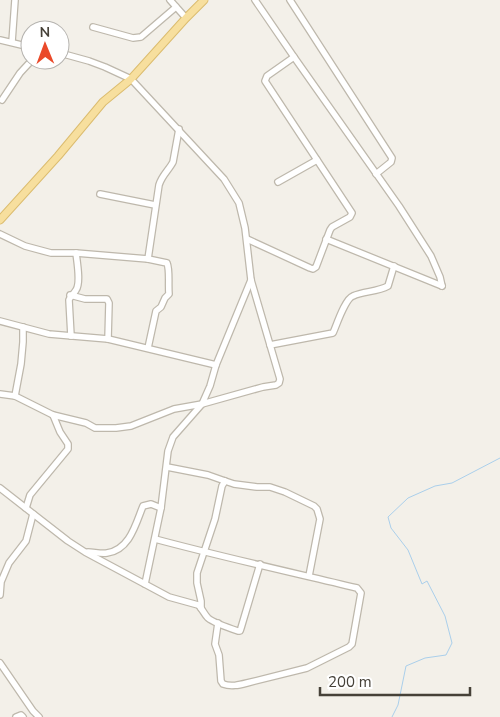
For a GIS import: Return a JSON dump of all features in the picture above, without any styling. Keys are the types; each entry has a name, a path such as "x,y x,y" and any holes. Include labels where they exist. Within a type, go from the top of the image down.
{"main road":[{"path":"0,220 58,156 103,102 131,79 204,0"}],"street":[{"path":"12,42 15,0"},
{"path":"170,0 186,18"},
{"path":"255,0 399,206 427,249 440,277 442,286 326,239"},
{"path":"290,0 392,158 391,162 376,174"},
{"path":"93,27 133,38 141,37 176,7"},
{"path":"0,40 20,44"},
{"path":"0,394 15,396 53,415 86,423 95,428 116,428 130,426 174,409 202,404 262,387 276,385 280,379 251,280 247,239 239,203 232,191 224,179 179,129 131,79 97,64 70,56"},
{"path":"247,239 313,269 316,267 332,227 350,217 352,212 265,81 267,76 294,57"},
{"path":"2,100 23,70"},
{"path":"148,259 160,180 173,162 179,129"},
{"path":"278,182 317,160"},
{"path":"100,194 155,205"},
{"path":"0,234 25,246 51,252 148,259 164,262 169,265 169,294 161,307 156,311 148,348"},
{"path":"70,336 69,300 70,295 76,290 78,284 76,253"},
{"path":"270,345 333,333 347,301 352,296 383,289 388,286 394,266"},
{"path":"146,584 161,508 168,451 173,437 202,404 251,280"},
{"path":"70,295 85,299 107,299 110,303 108,339"},
{"path":"0,321 48,334 108,339 216,365"},
{"path":"15,396 21,364 23,327"},
{"path":"26,508 30,495 68,449 68,444 60,432 53,415"},
{"path":"167,467 208,475 225,482 270,487 290,494 317,508 320,519 309,576"},
{"path":"201,608 197,572 215,519 222,486 225,482"},
{"path":"0,488 68,541 86,552 169,597 198,605 206,616 238,631 240,631 260,564"},
{"path":"17,501 30,495"},
{"path":"86,552 108,553 119,549 131,536 143,506 150,504 161,508"},
{"path":"0,595 1,582 9,563 26,541 33,514"},
{"path":"155,539 357,588 361,593 352,644 349,647 308,668 248,683 226,686 221,681 216,644 218,623"},
{"path":"0,663 39,717"},
{"path":"16,717 21,715 23,717"}],"waterway":[{"path":"392,717 398,705 406,666 425,658 446,655 452,643 445,616 427,581 422,584 408,550 391,528 388,517 408,498 435,486 452,483 500,458"}]}
